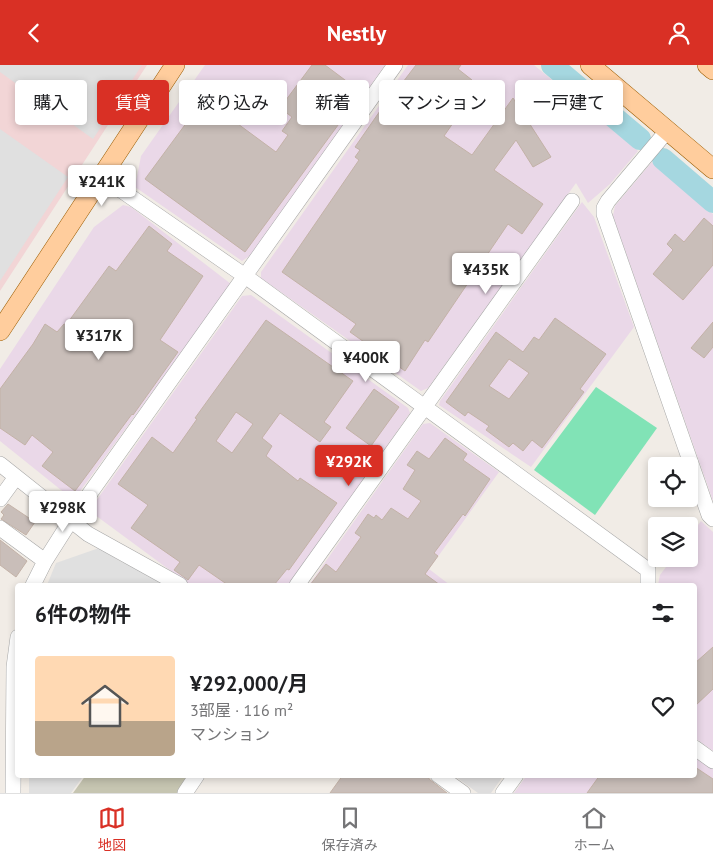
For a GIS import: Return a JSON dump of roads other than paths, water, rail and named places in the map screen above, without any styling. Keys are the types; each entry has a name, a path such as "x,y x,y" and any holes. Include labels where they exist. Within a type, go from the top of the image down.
{"main road":[{"path":"0,331 175,65"},
{"path":"590,65 713,169"},
{"path":"707,65 713,70"}],"street":[{"path":"34,583 70,520 395,65"},
{"path":"667,131 608,201 604,208 604,214 709,515 713,519"},
{"path":"102,177 244,276 648,570 648,583"},
{"path":"298,583 572,201"},
{"path":"0,464 88,534 177,583"},
{"path":"0,499 16,477"},
{"path":"0,528 45,561"},
{"path":"14,793 15,660"},
{"path":"697,749 713,761"},
{"path":"184,793 196,778"},
{"path":"442,778 463,793"},
{"path":"503,793 514,778"}],"waterway":[{"path":"552,65 640,139"},
{"path":"663,159 713,202"}]}
